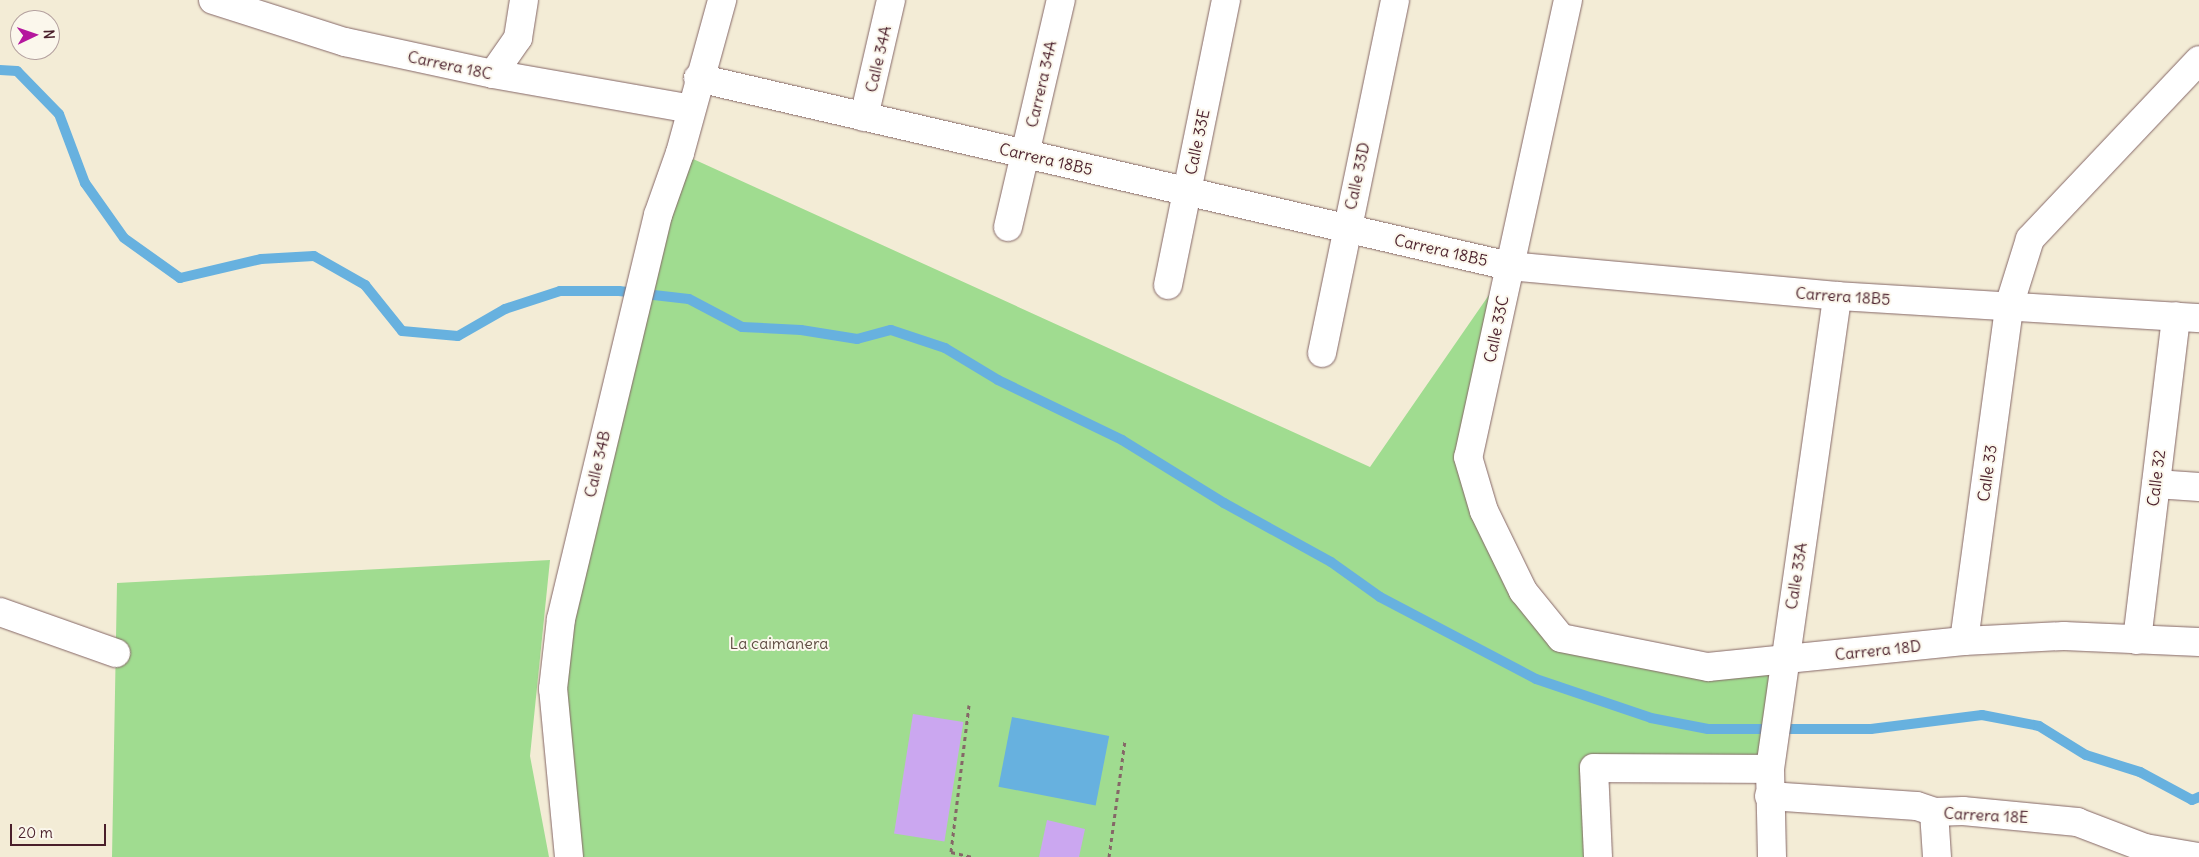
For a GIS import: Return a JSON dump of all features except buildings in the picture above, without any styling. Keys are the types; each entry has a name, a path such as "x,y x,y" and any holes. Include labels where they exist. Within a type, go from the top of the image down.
{"street":[{"name":"Carrera 18C","path":"213,0 345,42 492,74 691,109"},
{"path":"492,74 518,38 524,0"},
{"name":"Calle 34B","path":"569,857 552,690 561,619 632,316 658,214 691,109 698,78 722,0"},
{"name":"Calle 34A","path":"864,117 891,0"},
{"name":"Carrera 34A","path":"1008,227 1061,0"},
{"name":"Calle 33E","path":"1168,285 1226,0"},
{"name":"Calle 33D","path":"1322,353 1346,229 1395,0"},
{"name":"Calle 33C","path":"1561,638 1523,591 1484,511 1468,457 1568,0"},
{"name":"Calle 33","path":"1964,641 2009,306 2030,239 2199,60"},
{"name":"Carrera 18B5","path":"698,78 1509,266 1837,296 2188,317"},
{"name":"Calle 33A","path":"1772,857 1769,796 1770,769 1783,660 1837,296"},
{"name":"Calle 32","path":"2136,640 2156,484 2188,317"},
{"path":"2156,484 2199,487"},
{"path":"0,612 116,653"},
{"name":"Carrera 18D","path":"1561,638 1708,667 1964,641 2064,636 2199,642"},
{"path":"1598,857 1594,768 1770,769"},
{"name":"Carrera 18E","path":"1769,796 1917,806 1934,812 1962,811 2077,822 2144,852 2198,857"},
{"path":"1934,812 1937,857"}],"path":[{"path":"969,705 951,852 972,857"},
{"path":"1109,857 1125,740"}],"green space":[{"name":"La caimanera","path":"680,153 1370,467 1509,266 1468,457 1561,638 1708,667 1783,660 1770,769 1594,768 1598,857 570,857 553,690"},
{"path":"550,560 530,756 549,857 112,857 117,583"}],"water":[{"path":"1012,717 1109,736 1096,806 998,787"}],"waterway":[{"path":"0,70 17,71 59,114 85,183 124,238 180,278 261,259 314,256 365,285 402,331 458,336 505,309 560,291 619,291 689,299 742,327 801,330 857,339 891,330 945,348 998,380 1122,440 1224,503 1331,562 1380,597 1536,679 1651,718 1708,729 1871,729 1982,715 2039,726 2086,755 2140,772 2192,800 2199,797"}]}
